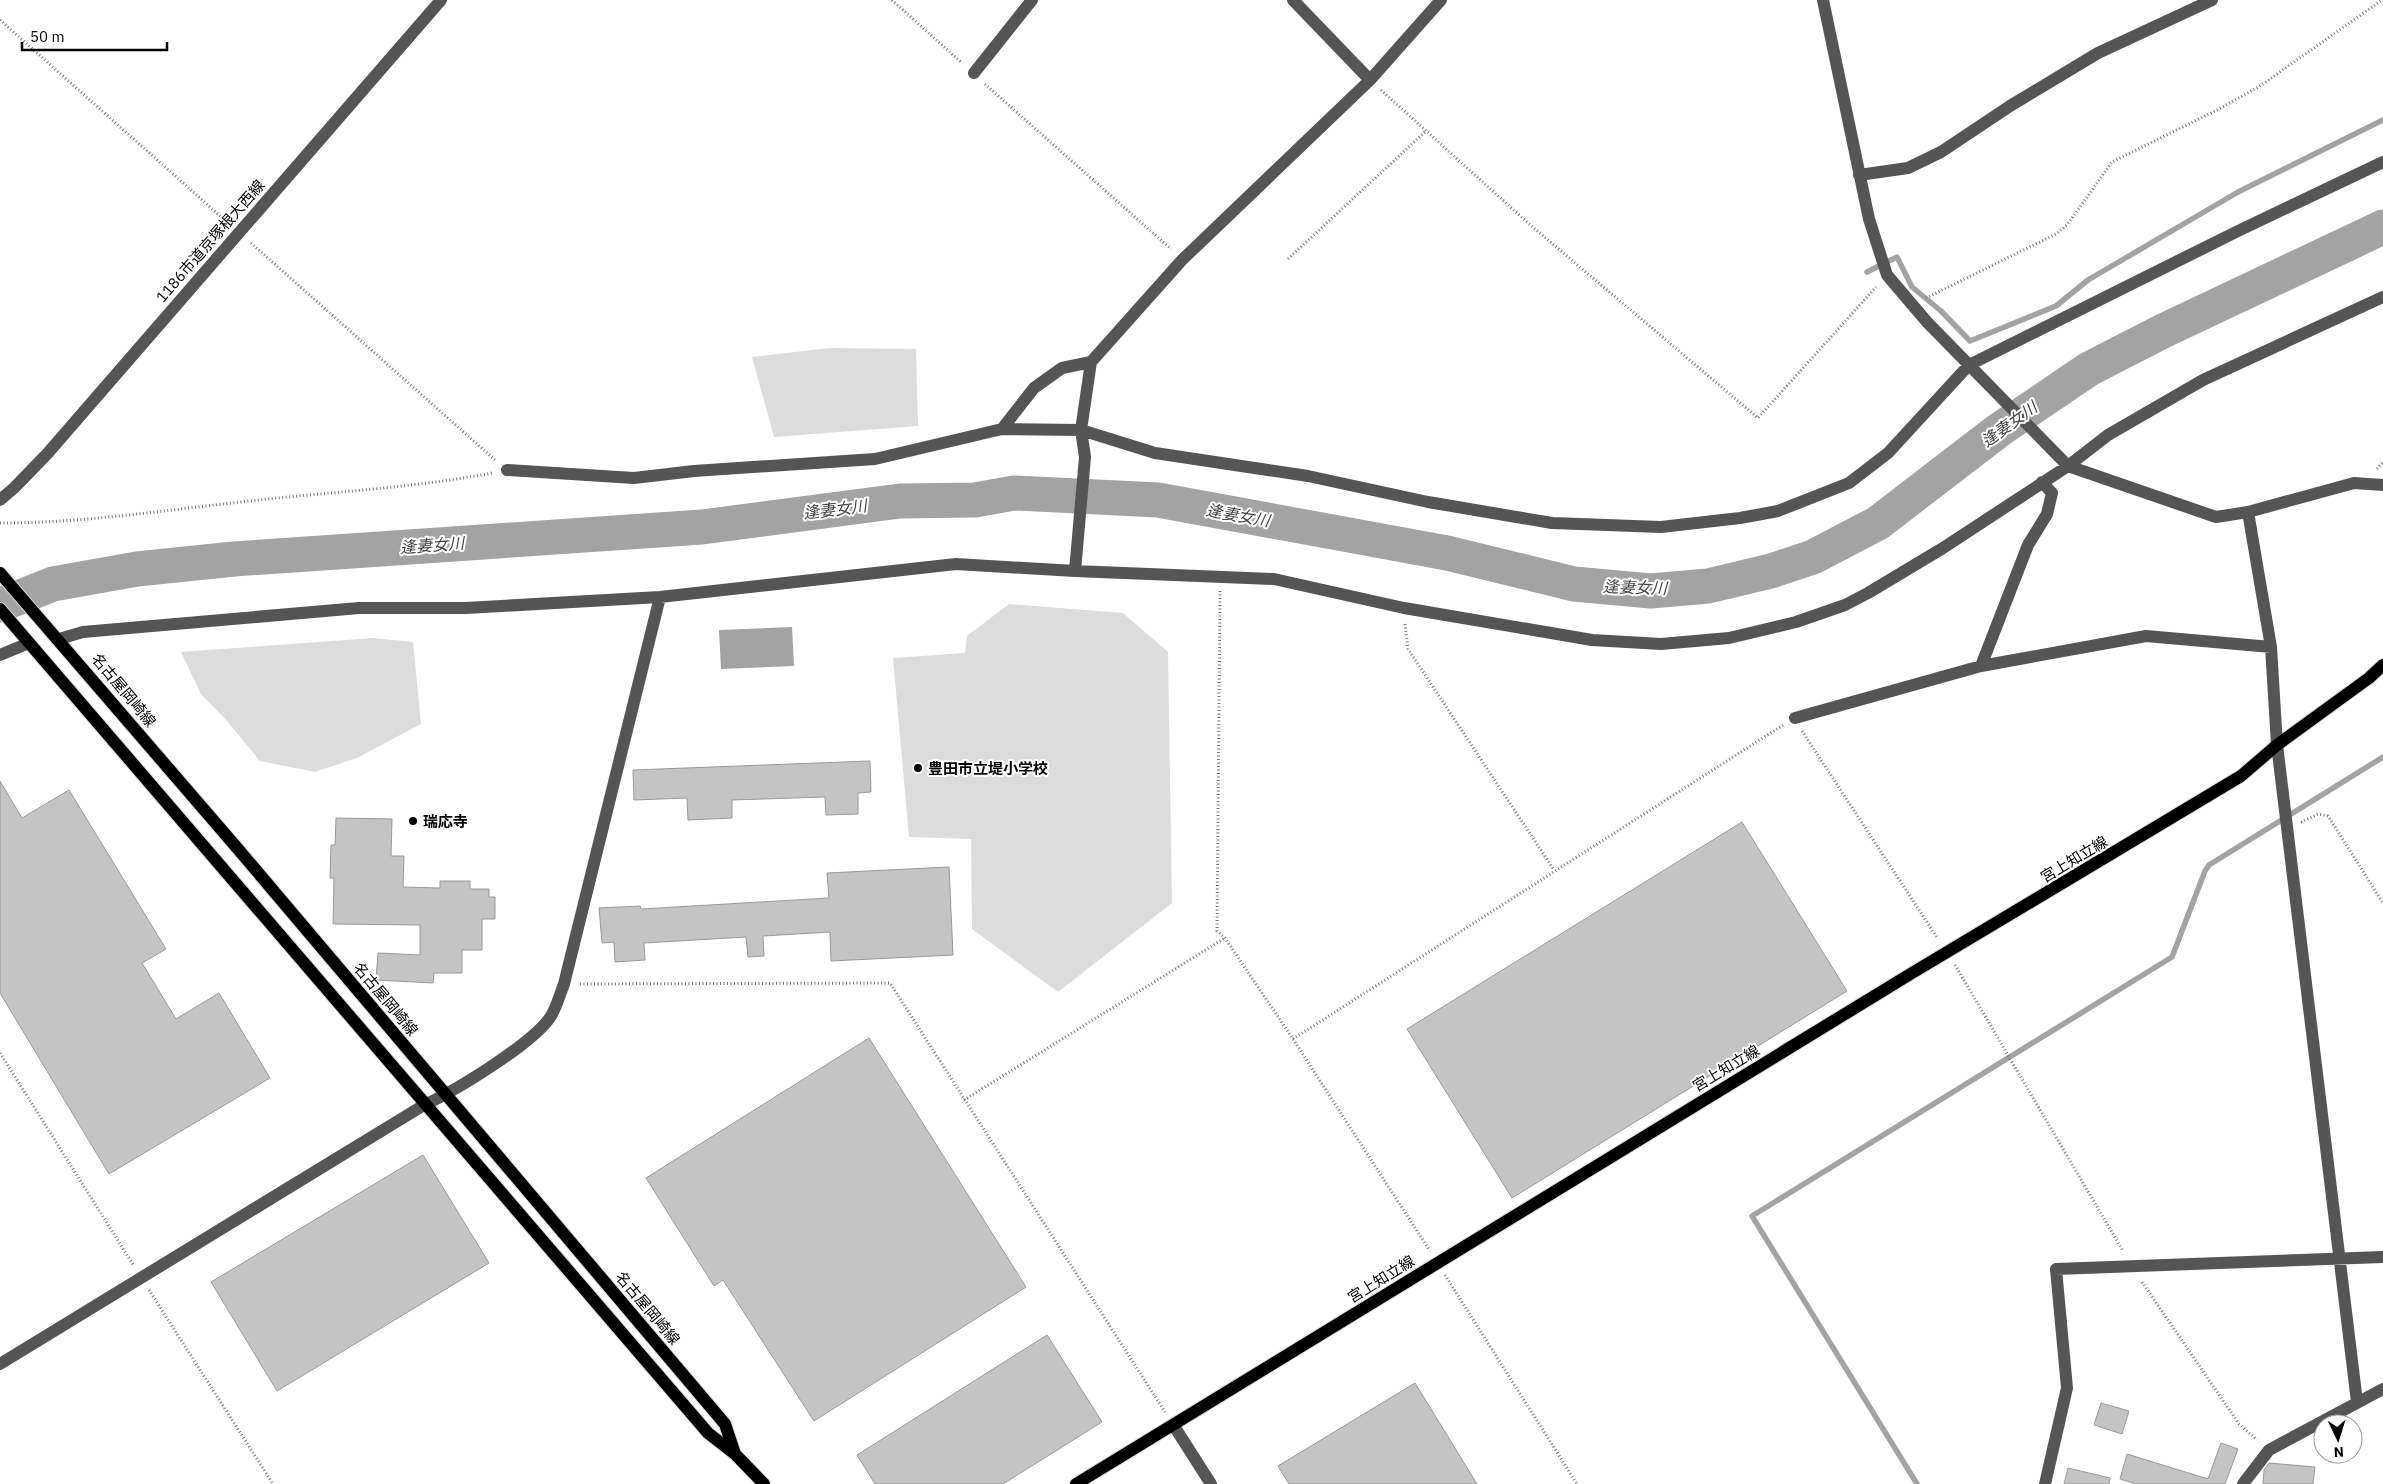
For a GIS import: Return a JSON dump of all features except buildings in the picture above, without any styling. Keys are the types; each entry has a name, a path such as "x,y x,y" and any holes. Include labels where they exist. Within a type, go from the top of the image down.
{"main road":[{"name":"名古屋岡崎線","path":"0,572 725,1424 736,1454"},
{"name":"名古屋岡崎線","path":"0,609 424,1105 708,1433 736,1454 764,1484"},
{"name":"宮上知立線","path":"1076,1484 1174,1426 1947,952 2240,776 2278,745 2369,678 2383,665"}],"street":[{"name":"1186市道京塚根大西線","path":"0,500 47,454 441,0"},
{"path":"974,74 1032,0"},
{"path":"1293,0 1370,80"},
{"path":"1075,571 1085,457 1081,430 1091,362 1182,260 1370,80 1441,0"},
{"path":"1823,0 1869,219 1887,275 1911,305 1977,375 2068,466 2202,514 2225,517 2354,483 2383,485"},
{"path":"1859,175 1908,168 1941,152 2010,106 2098,53 2212,0"},
{"path":"507,470 634,478 694,471 875,459 1002,428 1081,430 1155,454 1308,476 1428,502 1552,524 1661,528 1778,511 1849,483 1888,453 1969,365 2238,231 2383,162"},
{"path":"58,639 83,632 359,608 466,608 660,598 956,564 1274,579 1404,608 1592,640 1661,644 1728,638 1796,622 1845,605 1944,548 2068,466 2108,435 2204,380 2383,296"},
{"path":"1002,428 1034,388 1062,368 1091,362"},
{"path":"1981,666 2028,545 2047,514 2052,493 2042,482"},
{"path":"2248,512 2271,647 2278,745 2357,1402"},
{"path":"0,1364 424,1105 446,1095 513,1050 551,1016 564,984 660,598"},
{"path":"1794,718 1981,666 2146,636 2271,647"},
{"path":"0,656 26,640"},
{"path":"2045,1484 2067,1388 2056,1269 2383,1257"},
{"path":"2243,1484 2269,1450 2383,1389"},
{"path":"1174,1426 1211,1484"}],"path":[{"path":"892,0 1182,260"},
{"path":"1911,305 2056,234 2067,225 2112,162 2217,110 2260,86 2382,0"},
{"path":"0,20 507,470"},
{"path":"1370,80 1528,223 1758,418 1887,275"},
{"path":"1288,259 1426,131"},
{"path":"0,523 112,518 200,506 448,482 507,470"},
{"path":"1220,577 1217,931 1225,938 1293,1039 1577,1484"},
{"path":"1404,608 1408,649 1554,870"},
{"path":"1293,1039 1794,718 1947,952 2132,1266 2239,1424 2269,1450"},
{"path":"2288,828 2318,814 2328,816 2383,903"},
{"path":"964,1100 1225,938"},
{"path":"564,984 890,983 1174,1426"},
{"path":"0,1053 273,1484"}],"shaded area":[{"path":"830,348 916,349 918,426 774,437 752,357"},
{"path":"1009,604 1123,613 1168,652 1172,903 1058,992 972,929 971,839 909,837 893,658 965,653 967,636"},
{"path":"792,627 794,666 721,669 719,630"},
{"path":"373,638 413,642 421,724 357,758 315,772 260,761 228,722 201,694 181,652"}],"waterway":[{"path":"1867,272 1897,257 1912,287 1941,311 1970,341 2056,306 2088,280 2238,192 2383,120"},
{"name":"逢妻女川","path":"0,605 53,584 137,569 234,559 702,527 900,501 975,500 1014,493 1158,500 1447,553 1574,584 1651,591 1708,586 1771,571 1813,557 1878,523 1999,430 2089,369 2163,331 2383,227"},
{"path":"1917,1484 1752,1216 2172,957 2209,865 2383,757"}],"place":[{"name":"豊田市立堤小学校","path":"918,768"},
{"name":"瑞応寺","path":"413,821"}]}
